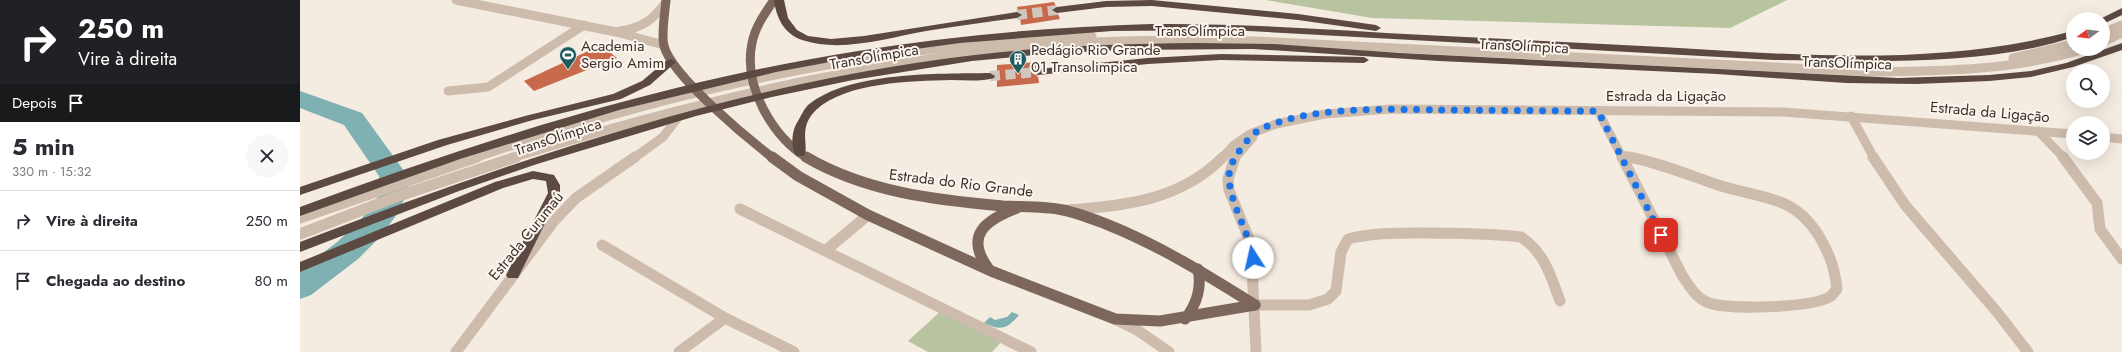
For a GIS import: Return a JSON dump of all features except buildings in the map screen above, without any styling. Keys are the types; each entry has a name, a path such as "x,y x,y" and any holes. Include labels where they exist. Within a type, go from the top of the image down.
{"highway":[{"path":"779,0 784,22 794,32 805,38 817,41 849,40 1017,15"},
{"path":"1057,10 1106,4 1152,3 1339,22 1429,38"},
{"path":"2110,17 2122,11"},
{"name":"TransOlímpica","path":"300,212 432,168 528,132 657,98 858,54 940,42 1114,28 1273,29 1774,57 1851,58 1930,57 1978,53 2033,45 2066,36"},
{"name":"TransOlímpica","path":"300,247 418,202 643,123 791,87 935,63 1032,53 1122,47 1236,46 1402,56 1722,71 1829,79 1936,81 1983,79 2050,70 2084,61 2122,46"},
{"path":"1038,72 1148,61 1214,58 1342,61 1389,60 1402,56"},
{"path":"300,191 358,170 453,140 554,111 624,94 650,81 662,72 671,62"},
{"path":"800,153 798,133 800,124 813,108 838,92 873,82 990,76"},
{"path":"300,267 402,223 506,182 533,176 550,178 554,185 554,193 513,275"}],"main road":[{"name":"Estrada do Rio Grande","path":"774,0 764,13 752,40 750,56 752,72 767,119 800,153 827,170 886,191 923,197 1019,208 1066,210 1140,238 1198,269 1255,305"},
{"path":"666,1 664,45 671,62 689,82 725,117 781,164 798,176 868,215 991,271 1115,319 1160,321 1185,319 1255,305"},
{"path":"991,271 977,252 976,243 978,235 990,220 1019,208"},
{"path":"1185,319 1192,310 1199,293 1201,283 1198,269"}],"street":[{"path":"456,0 584,25 664,45"},
{"path":"616,32 649,23 655,18 666,1"},
{"path":"448,91 488,87 584,25"},
{"path":"2110,30 2122,25"},
{"path":"2110,39 2122,33"},
{"name":"TransOlímpica","path":"432,168 642,108 785,71 958,46 1076,36 1158,34 1278,36 1860,67 1976,63 2044,52 2066,46"},
{"name":"TransOlímpica","path":"791,87 848,71 947,56 1020,48 1143,40 1225,40 1874,72 1944,71 1993,67 2039,61 2066,54"},
{"name":"Estrada Curumaú","path":"456,352 554,221 576,198 663,137 683,112 689,82"},
{"name":"Estrada da Ligação","path":"1066,210 1122,206 1164,196 1203,175 1230,147 1260,129 1307,115 1333,112 1392,109 1783,112 2066,133"},
{"path":"1598,111 1620,155 1682,275 1692,290 1702,300 1727,307 1793,304 1821,299 1832,295 1837,289 1836,272 1820,239 1810,222 1795,208 1776,199 1728,188 1668,166 1620,155"},
{"path":"1851,116 1881,171 1905,205 1997,312 2028,352"},
{"name":"TransOlímpica","path":"300,234 415,189 505,158 643,123"},
{"path":"1256,352 1251,244 1229,190 1228,179 1236,155 1260,129"},
{"path":"2038,131 2059,151 2097,203 2100,210 2098,223 2102,234 2122,259"},
{"path":"2110,138 2121,140"},
{"name":"TransOlímpica","path":"300,218 355,194"},
{"path":"740,209 1031,352"},
{"path":"825,251 868,215"},
{"path":"1255,305 1313,305 1325,302 1335,293 1342,248 1346,241 1352,237 1382,233 1521,237 1531,242 1539,250 1560,301"},
{"path":"602,245 725,318 794,352"},
{"path":"679,352 725,318"},
{"path":"1115,319 1137,330 1169,352"}],"green space":[{"path":"1266,0 1787,0 1730,28 1372,18"},
{"path":"941,311 1001,342 992,352 928,352 908,341"}],"water":[{"path":"1012,312 1019,315 1007,326 999,328 984,323 990,317 995,320 1007,317"}],"waterway":[{"path":"300,99 353,119 393,175 395,190 385,210 368,231 347,251 300,287"}],"tunnel":[{"path":"1017,15 1057,10"},
{"path":"990,76 1038,72"}],"place":[{"name":"Academia Sergio Amim","path":"568,70"},
{"name":"Pedágio Rio Grande 01 Transolimpica","path":"1018,74"}],"route":[{"path":"1253,258 1251,244 1242,218 1229,190 1228,179 1230,167 1236,155 1260,129 1307,115 1333,112 1392,109 1598,111 1661,235"}]}
